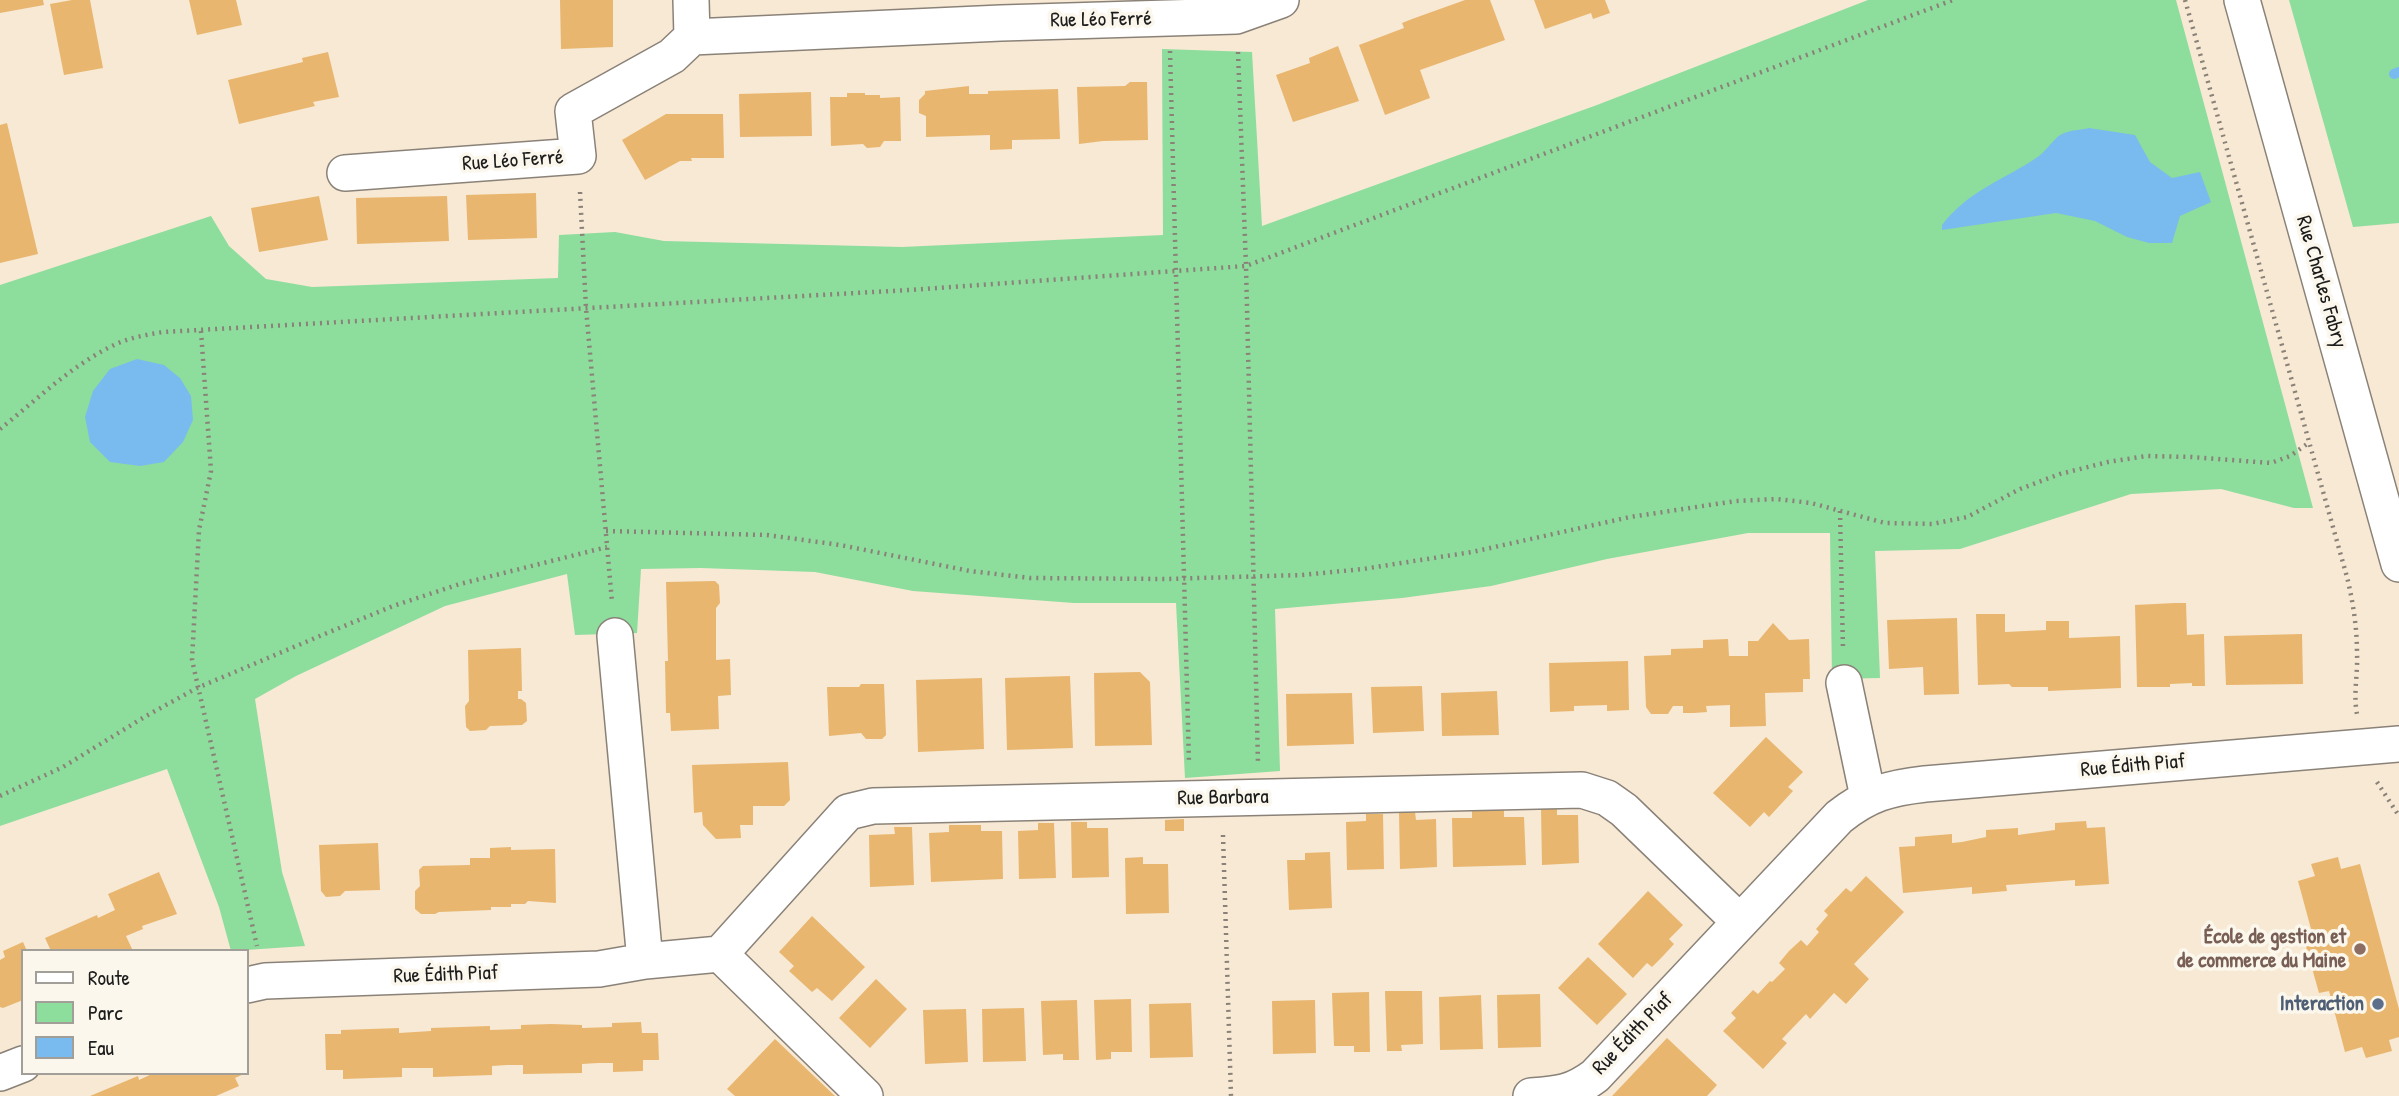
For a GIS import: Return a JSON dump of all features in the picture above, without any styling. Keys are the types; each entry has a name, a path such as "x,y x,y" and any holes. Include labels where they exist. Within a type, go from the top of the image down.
{"street":[{"path":"691,0 692,37"},
{"name":"Rue Léo Ferré","path":"345,173 578,156 573,111 672,56 692,37 1001,11 1169,19 1237,16 1281,0"},
{"name":"Rue Charles Fabry","path":"2242,0 2399,564"},
{"path":"615,636 645,961"},
{"path":"1844,683 1868,797"},
{"name":"Rue Édith Piaf","path":"1531,1096 1559,1094 1578,1088 1595,1076 1839,817 1868,797 1892,788 1925,784 2399,744"},
{"name":"Rue Barbara","path":"720,954 848,812 873,806 1582,790 1607,798 1624,810 1740,922"},
{"path":"720,954 865,1096"},
{"name":"Rue Édith Piaf","path":"256,983 599,969 645,961 720,954"},
{"path":"0,1073 21,1065"}],"path":[{"path":"0,429 75,369 110,347 163,332 909,290 1246,266 1953,0"},
{"path":"2185,0 2334,525 2355,614 2357,656 2354,700 2367,765 2399,816"},
{"path":"1237,16 1259,797"},
{"path":"1169,19 1184,578 1231,1096"},
{"path":"578,156 586,308 615,636"},
{"path":"201,331 211,471 199,530 192,660 256,983"},
{"path":"606,531 767,535 840,545 930,564 1030,578 1301,575 1472,552 1630,517 1736,501 1777,499 1811,503 1885,523 1932,524 1967,517 2020,489 2060,474 2108,462 2146,456 2271,463 2290,456 2310,442"},
{"path":"1840,511 1844,683"},
{"path":"0,796 63,767 197,688 393,606 460,584 607,547"}],"green space":[{"path":"1868,0 2176,0 2313,508 2294,508 2221,489 2131,494 1960,549 1875,551 1880,678 1832,679 1830,533 1748,533 1607,559 1491,586 1402,598 1275,609 1280,771 1185,778 1176,603 1074,603 913,591 815,572 641,569 637,633 575,635 567,574 445,606 296,676 255,699 282,872 305,946 230,949 219,907 167,769 0,826 0,285 211,216 229,246 266,279 312,287 558,278 559,235 615,232 664,241 902,247 1163,235 1162,49 1252,52 1262,226 1597,105"},
{"path":"2289,0 2399,0 2399,223 2353,227"}],"water":[{"path":"2089,128 2135,135 2150,162 2172,178 2200,172 2211,202 2180,216 2172,243 2149,243 2127,237 2095,221 2056,213 1942,230 1942,225 1964,203 2039,156 2059,136"},
{"path":"137,359 164,365 180,378 191,396 193,420 183,442 164,462 140,466 110,462 90,442 85,417 93,391 110,369"}],"building":[{"path":"0,0 43,0 44,5 0,13"},
{"path":"90,0 103,68 64,75 50,4"},
{"path":"189,0 236,0 242,25 197,35"},
{"path":"560,0 613,0 613,47 561,49"},
{"path":"1465,0 1490,0 1505,40 1420,70 1430,98 1385,115 1359,45 1404,28 1402,23"},
{"path":"1534,0 1605,0 1610,13 1593,19 1591,13 1545,29"},
{"path":"1338,46 1359,101 1293,122 1276,75 1310,63 1309,58"},
{"path":"328,52 339,97 313,102 315,106 239,124 228,80 303,62 302,58"},
{"path":"1130,82 1147,82 1148,140 1079,144 1077,87 1125,86"},
{"path":"969,86 969,94 1058,89 1060,139 1012,140 1012,149 990,150 990,135 926,137 926,116 919,113 919,100 925,91"},
{"path":"811,92 812,136 740,137 739,94"},
{"path":"847,93 880,95 880,98 900,97 901,141 884,141 880,147 867,148 863,144 831,146 830,97 847,97"},
{"path":"666,114 723,114 724,158 691,158 692,161 680,161 645,180 622,140"},
{"path":"7,123 38,254 0,263 0,125"},
{"path":"536,193 537,238 468,240 466,195"},
{"path":"319,196 328,240 259,252 251,208"},
{"path":"447,196 449,241 357,244 356,198"},
{"path":"715,581 719,585 720,603 716,608 716,660 730,659 731,695 718,696 719,729 671,731 670,713 666,713 666,582"},
{"path":"2186,603 2187,635 2204,634 2205,686 2192,686 2192,683 2170,684 2170,687 2137,687 2135,605"},
{"path":"1976,614 2005,614 2005,632 2046,630 2046,621 2069,621 2069,638 2120,636 2121,688 2048,691 2048,687 1978,685"},
{"path":"1957,618 1959,694 1924,695 1923,667 1889,669 1887,620"},
{"path":"1773,623 1789,640 1809,639 1810,679 1803,679 1803,692 1765,693 1766,726 1730,727 1730,705 1706,706 1707,712 1694,713 1683,713 1683,706 1673,706 1668,714 1651,714 1646,707 1644,656 1671,655 1671,649 1703,648 1703,640 1728,639 1729,656 1748,656 1748,641 1758,641"},
{"path":"2302,634 2303,684 2226,685 2224,636"},
{"path":"521,648 522,691 518,691 518,699 526,703 527,721 522,725 490,726 486,730 470,731 466,727 465,706 469,701 468,650"},
{"path":"1628,661 1629,710 1607,711 1607,705 1574,706 1574,711 1550,712 1549,663"},
{"path":"1140,672 1150,682 1152,745 1095,746 1094,673"},
{"path":"1070,676 1073,748 1007,750 1005,678"},
{"path":"982,678 984,749 918,752 916,680"},
{"path":"861,684 884,684 886,735 882,739 866,739 861,733 829,736 827,687 859,687"},
{"path":"1422,686 1424,731 1373,733 1371,687"},
{"path":"1497,691 1499,735 1442,736 1441,693"},
{"path":"1352,693 1354,744 1287,746 1286,694"},
{"path":"1766,737 1803,772 1788,787 1793,791 1769,817 1764,812 1750,827 1713,793"},
{"path":"788,762 790,800 784,806 753,806 753,825 740,825 741,838 716,839 703,825 702,812 694,813 692,765"},
{"path":"1541,809 1557,809 1557,815 1578,815 1579,863 1542,865"},
{"path":"1504,810 1504,817 1524,817 1526,865 1453,867 1452,818 1472,818 1472,811"},
{"path":"1415,812 1416,820 1436,819 1437,867 1400,869 1399,813"},
{"path":"1366,814 1383,814 1384,869 1347,870 1346,822 1366,821"},
{"path":"1184,819 1184,831 1165,831 1165,820"},
{"path":"2086,821 2087,828 2105,827 2109,884 2075,886 2075,880 2006,885 2007,891 1972,894 1972,887 1903,893 1899,847 1915,846 1915,837 1952,834 1952,843 1986,837 1986,830 2018,828 2018,835 2055,830 2055,823"},
{"path":"1071,822 1087,822 1087,828 1108,828 1109,877 1072,878"},
{"path":"1038,823 1054,823 1056,878 1019,879 1018,831 1038,830"},
{"path":"949,825 981,825 981,831 1002,831 1003,879 931,882 929,833 949,832"},
{"path":"894,827 912,827 914,885 870,887 869,835 895,834"},
{"path":"378,843 380,890 345,891 340,896 326,897 321,891 319,845"},
{"path":"511,847 511,850 555,849 556,903 528,901 525,904 511,904 511,907 491,907 491,910 435,914 421,914 415,909 415,891 420,886 419,870 423,866 470,865 470,858 490,858 490,848"},
{"path":"1330,852 1332,908 1289,910 1287,860 1305,860 1305,853"},
{"path":"1143,857 1143,864 1168,864 1169,913 1126,914 1125,858"},
{"path":"2338,857 2341,869 2360,864 2399,1009 2399,1037 2389,1040 2392,1051 2366,1058 2362,1047 2345,1052 2329,991 2319,993 2305,943 2314,940 2298,881 2315,876 2311,864"},
{"path":"159,872 177,914 142,926 143,929 126,936 132,949 50,949 45,938 115,910 108,894"},
{"path":"1866,876 1904,912 1854,964 1869,979 1846,1004 1834,993 1810,1019 1806,1014 1782,1039 1787,1043 1763,1069 1723,1031 1736,1018 1731,1013 1753,990 1758,994 1785,969 1779,963 1789,951 1801,940 1807,946 1828,915 1824,911 1846,888 1851,892"},
{"path":"1648,891 1683,925 1669,939 1674,944 1663,956 1652,967 1647,963 1633,978 1598,944"},
{"path":"812,916 865,967 832,1001 817,988 812,992 789,971 794,966 779,952"},
{"path":"23,942 26,949 21,949 21,1001 3,1008 0,1007 0,960 5,957 3,951"},
{"path":"1588,957 1627,994 1597,1025 1558,988"},
{"path":"876,979 907,1009 870,1048 839,1018"},
{"path":"1385,991 1422,991 1423,1044 1401,1045 1402,1051 1387,1051"},
{"path":"1369,992 1370,1052 1354,1052 1354,1046 1334,1046 1332,993"},
{"path":"1540,994 1541,1047 1498,1048 1497,995"},
{"path":"1481,995 1483,1049 1440,1050 1439,997"},
{"path":"1131,999 1132,1052 1111,1052 1111,1059 1096,1060 1094,1000"},
{"path":"1077,1000 1079,1060 1063,1060 1063,1054 1043,1055 1041,1001"},
{"path":"1315,1000 1316,1053 1273,1054 1272,1001"},
{"path":"1191,1003 1193,1057 1150,1058 1149,1004"},
{"path":"1024,1008 1026,1061 983,1062 982,1009"},
{"path":"966,1009 968,1062 925,1064 923,1010"},
{"path":"641,1022 642,1033 658,1033 659,1060 643,1060 643,1071 613,1072 613,1063 598,1063 582,1064 582,1073 523,1074 523,1065 507,1065 492,1066 492,1075 433,1077 433,1068 402,1068 402,1077 343,1079 343,1070 326,1070 325,1034 341,1034 341,1030 399,1028 399,1033 431,1031 431,1028 490,1026 490,1030 521,1029 521,1025 551,1024 582,1025 582,1028 612,1027 612,1023"},
{"path":"1667,1038 1717,1085 1707,1096 1612,1096"},
{"path":"775,1039 835,1096 735,1096 727,1089"},
{"path":"150,1075 242,1075 235,1078 239,1086 216,1096 90,1096 138,1076 139,1080"}],"waterway":[{"path":"2394,74 2399,72"}],"place":[{"name":"École de gestion et de commerce du Maine","path":"2360,949"},
{"name":"Interaction","path":"2378,1004"}]}
